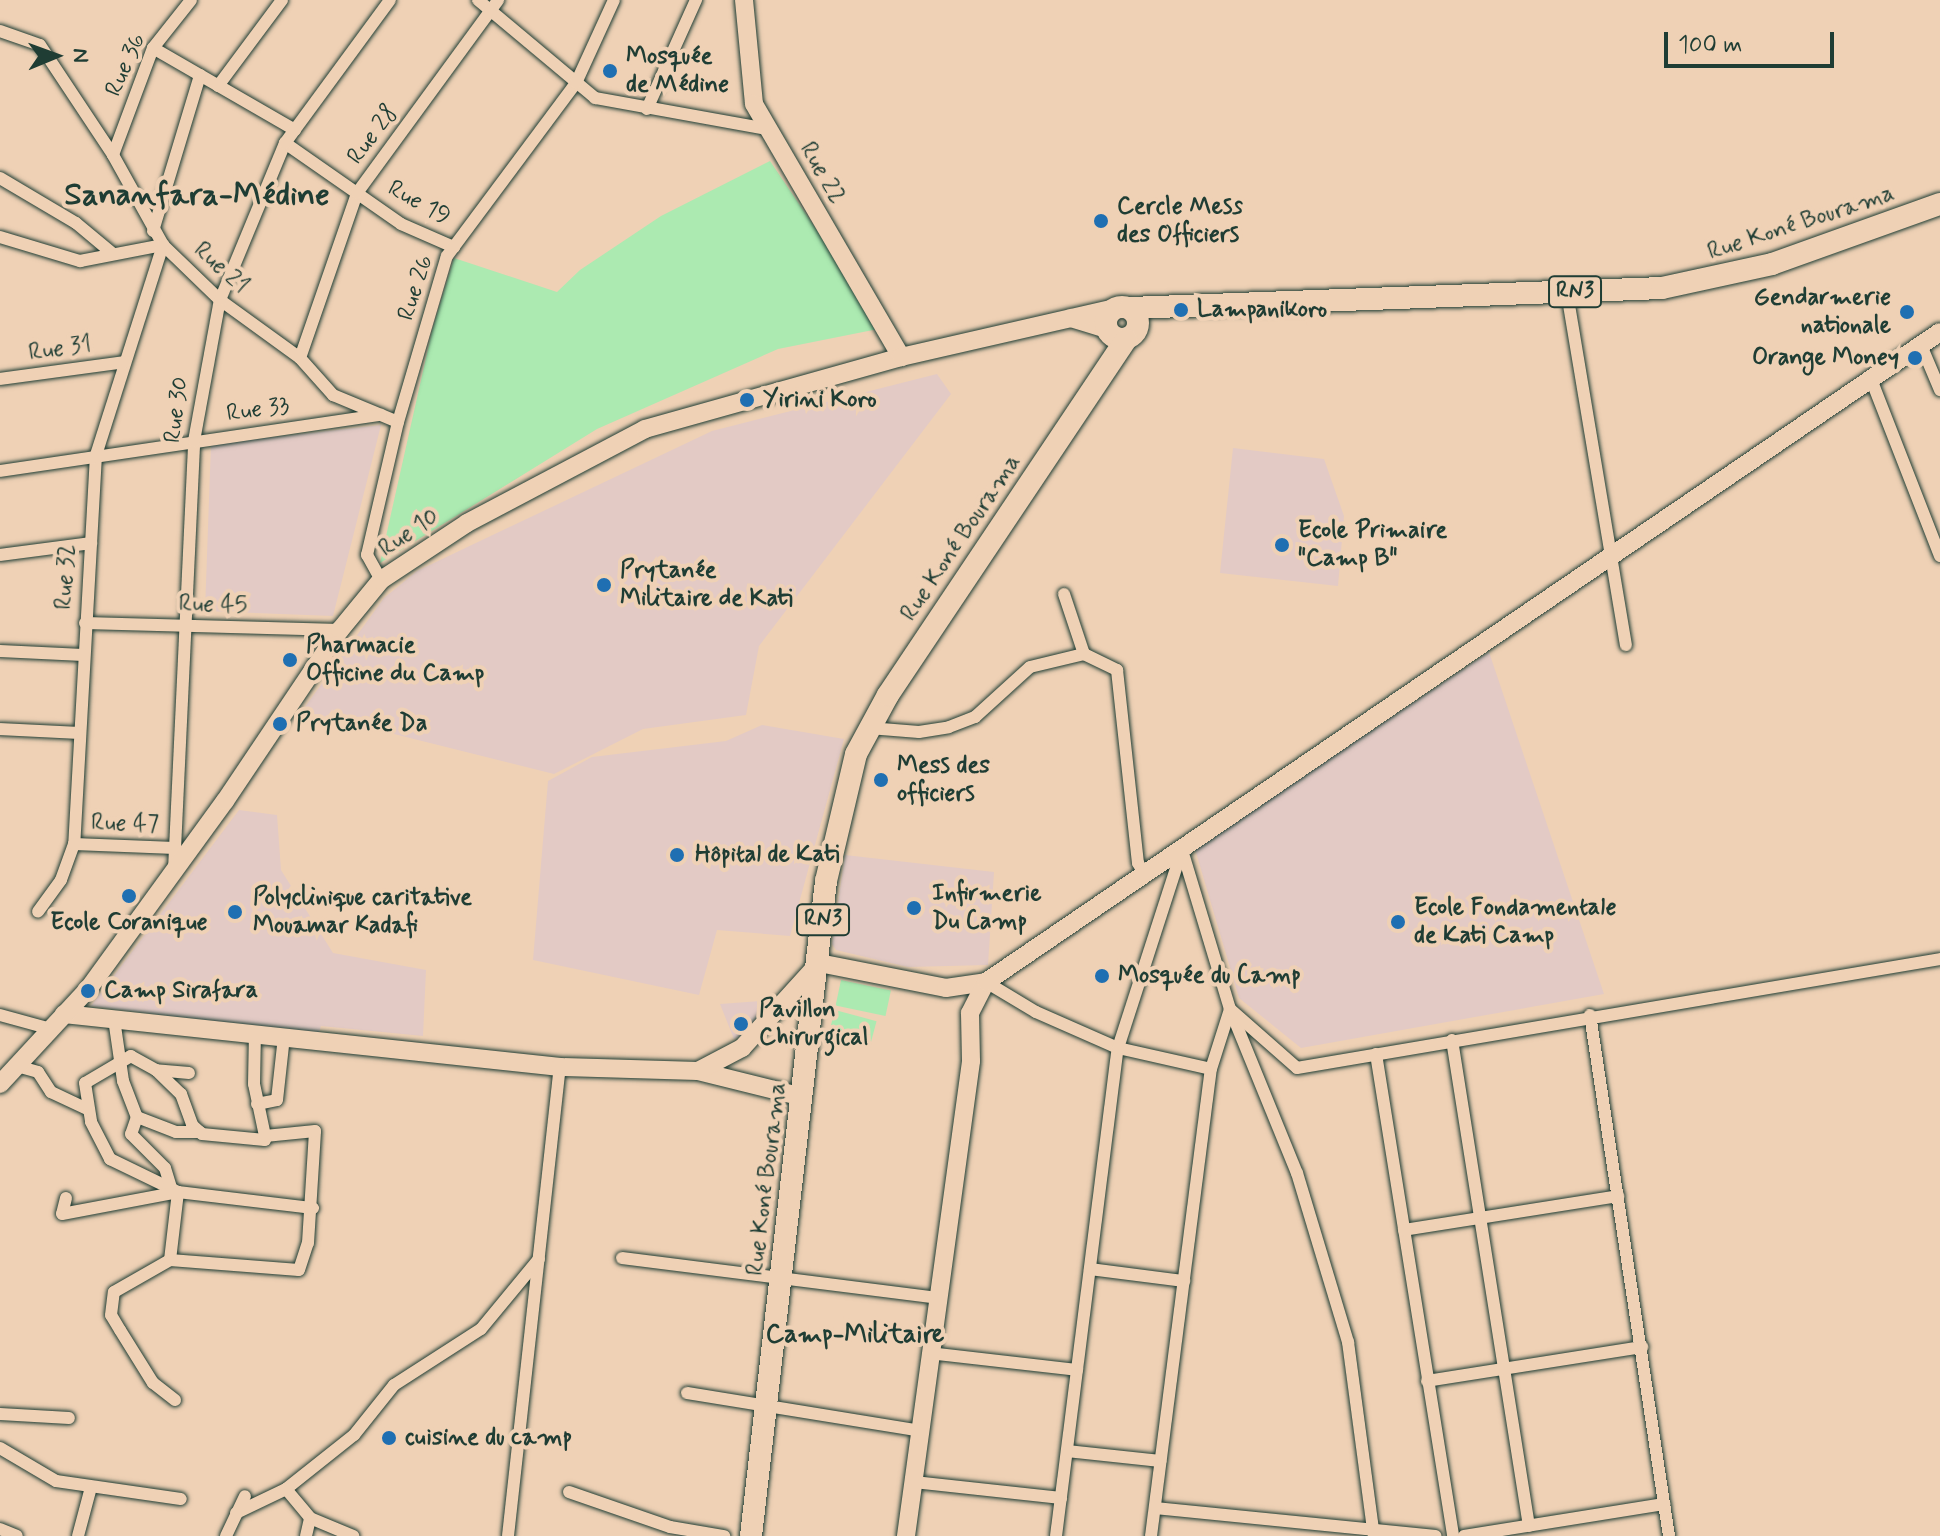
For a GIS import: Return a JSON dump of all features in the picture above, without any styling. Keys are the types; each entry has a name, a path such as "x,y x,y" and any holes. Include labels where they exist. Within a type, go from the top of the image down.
{"highway":[{"name":"Rue Koné Bourama","path":"1125,307 1662,288 1727,277 1940,204"},
{"name":"Rue Koné Bourama","path":"751,1536 836,826 869,728 1100,375 1120,333 1197,305"},
{"path":"1120,333 1138,319 1125,307"}],"street":[{"name":"Rue 36","path":"113,155 153,48 191,0"},
{"path":"218,86 282,0"},
{"name":"Rue 30","path":"173,875 194,441 220,300 285,143 390,0"},
{"path":"478,0 495,6 595,98 768,129"},
{"name":"Rue 26","path":"381,580 367,555 398,422 454,247 576,83 614,0"},
{"path":"647,109 696,0"},
{"name":"Rue 22","path":"744,0 754,104 901,357"},
{"name":"Rue 28","path":"300,358 357,193 495,6"},
{"name":"Rue 21","path":"0,31 40,45 113,155 163,245 220,300 300,358 333,395 398,422"},
{"path":"153,48 295,130"},
{"path":"153,231 200,75"},
{"name":"Rue 19","path":"285,143 401,224 454,247"},
{"path":"0,178 76,223 112,253"},
{"path":"0,237 65,259 163,245"},
{"name":"Rue 32","path":"38,912 61,880 74,844 96,455 163,245"},
{"path":"1567,293 1626,645"},
{"name":"Rue 10","path":"0,1084 64,1014 173,875 340,630 381,580 467,523 645,429 901,357 1056,319 1125,307"},
{"name":"Rue 10","path":"1056,319 1079,318 1120,333"},
{"path":"906,1536 971,1061 970,1030 974,1000 986,982 1940,332"},
{"path":"1921,345 1940,390"},
{"name":"Rue 31","path":"0,379 125,362"},
{"path":"1871,379 1940,556"},
{"name":"Rue 33","path":"0,471 381,415"},
{"path":"0,555 91,543"},
{"path":"1064,594 1084,654"},
{"name":"Rue 45","path":"85,623 340,630"},
{"path":"0,651 83,655"},
{"path":"869,728 919,732 949,727 975,717 1030,667 1084,654 1117,670 1138,863 1145,875"},
{"path":"0,729 79,733"},
{"name":"Rue 47","path":"74,844 175,848"},
{"path":"1182,850 1230,1009 1297,1173 1348,1342 1375,1533"},
{"path":"1056,1536 1118,1048 1182,850"},
{"path":"1230,1009 1297,1068 1590,1015 1940,959"},
{"path":"698,1071 723,1060 780,1011 819,963 946,988 986,982 1036,1012 1118,1048 1211,1069"},
{"path":"946,988 970,1030"},
{"path":"1151,1536 1211,1069 1230,1009"},
{"path":"64,1014 560,1067 698,1071 803,1097"},
{"path":"0,1015 51,1029"},
{"path":"1590,1015 1669,1536"},
{"path":"114,1019 121,1065 137,1117 131,1134 165,1168 175,1190 170,1260"},
{"path":"137,1117 176,1132 265,1140 257,1104 255,1034"},
{"path":"257,1104 277,1100 284,1037"},
{"path":"1452,1040 1529,1526"},
{"path":"1376,1054 1453,1536"},
{"path":"200,1132 192,1125 181,1094 156,1070 131,1056 121,1065 85,1083 89,1110 110,1159 175,1190 313,1208"},
{"path":"723,1060 731,1078"},
{"path":"17,1066 38,1072 51,1092 89,1110"},
{"path":"508,1536 560,1067"},
{"path":"156,1070 189,1073"},
{"path":"175,1400 153,1383 111,1315 114,1292 123,1283 170,1260 299,1270 313,1208 315,1131 265,1136"},
{"path":"66,1198 62,1214 175,1190"},
{"path":"1404,1230 1618,1196"},
{"path":"622,1258 939,1298"},
{"path":"236,1513 286,1489 354,1435 394,1385 481,1329 539,1259"},
{"path":"1090,1269 1184,1281"},
{"path":"1427,1381 1642,1347"},
{"path":"937,1354 1077,1370"},
{"path":"687,1393 921,1431"},
{"path":"0,1414 69,1418"},
{"path":"0,1448 56,1481 181,1499"},
{"path":"1067,1451 1160,1461"},
{"path":"914,1482 1061,1498"},
{"path":"78,1536 91,1487"},
{"path":"286,1489 310,1518 353,1536"},
{"path":"569,1492 670,1527 724,1536"},
{"path":"226,1536 245,1496"},
{"path":"1464,1536 1664,1504"},
{"path":"1155,1508 1375,1533 1436,1536"},
{"path":"306,1536 310,1518"},
{"path":"0,1529 17,1536"}],"shaded area":[{"name":"Prytanée Militaire de Kati","path":"937,374 951,394 759,646 746,715 643,729 554,774 302,711 384,598 417,571 712,431"},
{"path":"381,425 333,616 205,611 211,444"},
{"name":"Ecole Primaire \"Camp B\"","path":"1233,448 1324,459 1344,516 1338,586 1220,573"},
{"name":"Ecole Fondamentale de Kati Camp","path":"1489,652 1604,994 1301,1048 1239,998 1195,849"},
{"name":"Hôpital de Kati","path":"762,725 844,739 790,936 717,930 699,995 533,960 548,781 592,757 726,741"},
{"name":"Polyclinique caritative Mouamar Kadafi","path":"239,810 277,815 281,870 333,953 426,970 423,1036 321,1026 318,1035 91,1006"},
{"name":"Infirmerie Du Camp","path":"845,855 994,872 988,965 908,967 836,950 832,944"},
{"name":"Pavillon Chirurgical","path":"773,1000 745,1034 734,1039 720,1004"}],"green space":[{"path":"770,161 883,328 778,349 597,429 380,563 432,331 454,258 557,292 580,270 661,216"},
{"path":"841,980 891,991 885,1016 836,1005"},
{"path":"835,1010 877,1021 871,1042 829,1031"}],"place":[{"name":"Mosquée de Médine","path":"610,71"},
{"name":"Cercle Mess des Officiers","path":"1101,221"},
{"name":"Lampanikoro","path":"1181,310"},
{"name":"Gendarmerie nationale","path":"1907,312"},
{"name":"Orange Money","path":"1915,358"},
{"name":"Yirini Koro","path":"747,400"},
{"name":"Ecole Primaire \"Camp B\"","path":"1282,545"},
{"name":"Prytanée Militaire de Kati","path":"604,585"},
{"name":"Pharmacie Officine du Camp","path":"290,660"},
{"name":"Prytanée Da","path":"280,724"},
{"name":"Mess des officiers","path":"881,780"},
{"name":"Hôpital de Kati","path":"677,855"},
{"name":"Ecole Coranique","path":"129,896"},
{"name":"Infirmerie Du Camp","path":"914,908"},
{"name":"Polyclinique caritative Mouamar Kadafi","path":"235,912"},
{"name":"Ecole Fondamentale de Kati Camp","path":"1398,922"},
{"name":"Mosquée du Camp","path":"1102,976"},
{"name":"Camp Sirafara","path":"88,991"},
{"name":"Pavillon Chirurgical","path":"741,1024"},
{"name":"cuisine du camp","path":"389,1438"}],"district":[{"name":"Sananfara-Médine","path":"197,195"},
{"name":"Camp-Militaire","path":"855,1336"}]}
